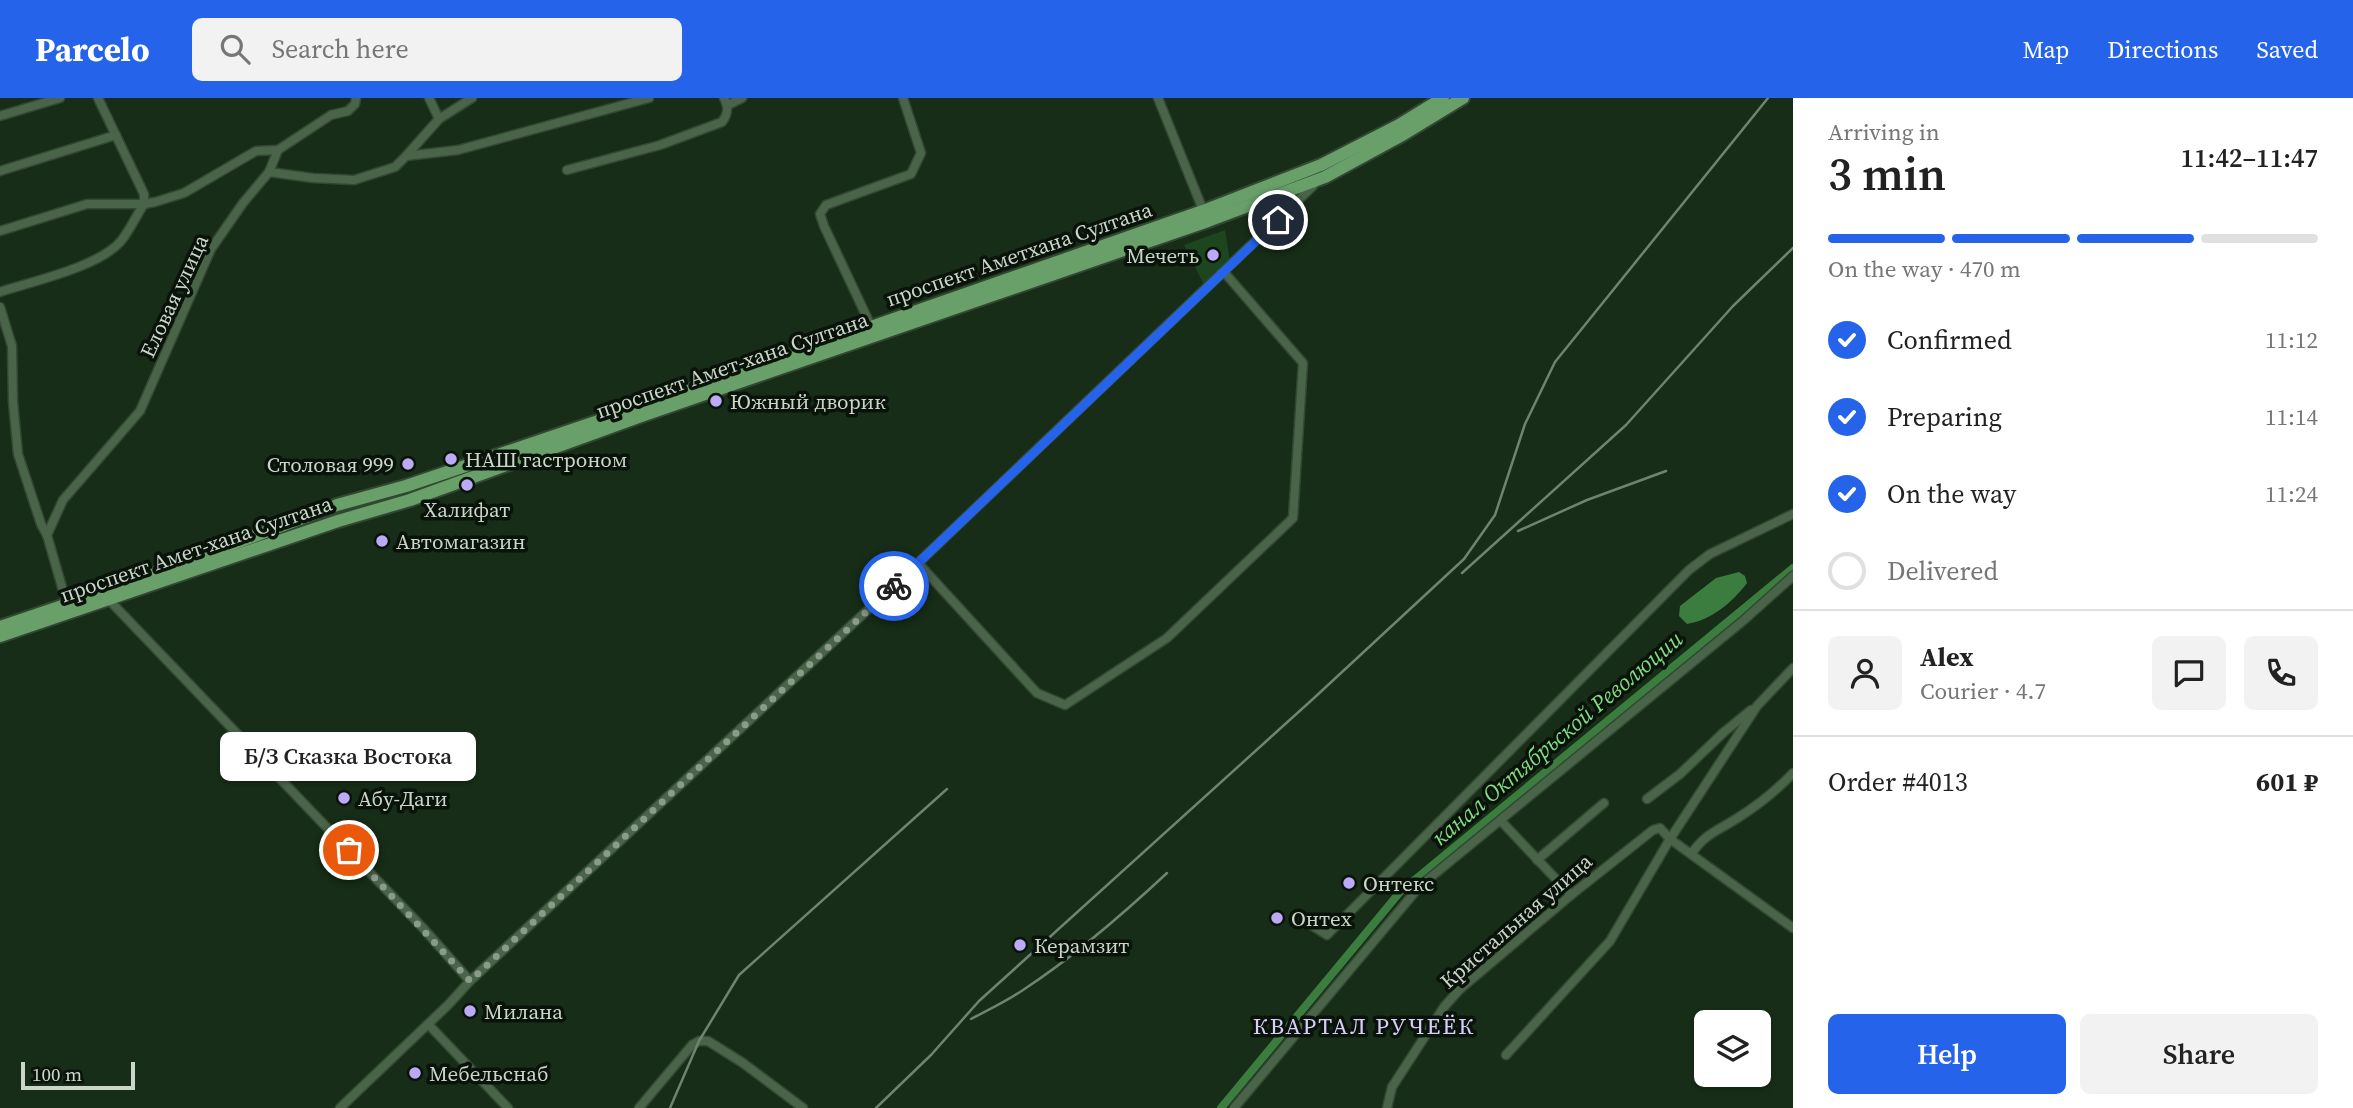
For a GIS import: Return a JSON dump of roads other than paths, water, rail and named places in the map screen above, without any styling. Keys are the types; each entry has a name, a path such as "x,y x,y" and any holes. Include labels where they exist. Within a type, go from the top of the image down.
{"main road":[{"path":"1206,216 1321,165 1399,125 1443,98"},
{"name":"проспект Амет-хана Султана","path":"0,636 108,595 410,500 872,331 1315,180 1404,134 1463,98"},
{"path":"0,627 68,609"}],"street":[{"path":"0,116 60,98"},
{"path":"0,292 58,274 107,253 120,243 144,204 144,194 98,98"},
{"path":"0,231 87,204 144,204 184,192 256,151 278,150 331,115 348,111 355,104 356,98"},
{"path":"429,98 439,119"},
{"path":"268,172 354,180 395,167 439,119 472,98"},
{"path":"406,156 458,150 649,98"},
{"path":"567,170 660,145 722,122 726,116 726,102 742,98"},
{"path":"872,331 820,214 826,205 911,174 921,153 903,98"},
{"path":"1158,98 1206,216"},
{"path":"0,171 116,135"},
{"name":"Еловая улица","path":"47,535 63,499 140,411 211,248 268,172 278,150"},
{"path":"340,1108 470,981 918,563 1314,186 1321,165"},
{"path":"918,563 1037,693 1065,705 1177,629 1293,518 1303,363 1224,272"},
{"path":"0,307 12,346 13,402 18,454 47,535 68,609"},
{"path":"1304,921 1327,935 1689,570 1710,554 1793,514"},
{"path":"1234,1108 1420,886 1744,620 1793,576"},
{"path":"108,595 470,981"},
{"path":"1506,1055 1610,941 1670,839 1757,706 1793,668"},
{"path":"1647,799 1680,774 1742,716 1757,706"},
{"path":"1692,853 1701,839 1775,792 1793,773"},
{"name":"Кристальная улица","path":"1537,860 1604,803"},
{"path":"1501,821 1570,895"},
{"name":"Кристальная улица","path":"1387,1108 1392,1087 1444,1007 1465,984 1570,895 1653,830 1660,828 1670,839"},
{"path":"1670,839 1793,928"},
{"path":"428,1024 508,1108"},
{"path":"639,1108 692,1045 699,1041 708,1041 743,1063 803,1108"}],"waterway":[{"name":"канал Октябрьской Революции","path":"1221,1108 1400,892 1793,568"}],"railway":[{"path":"876,1108 931,1055 979,1001 1464,559 1495,515 1525,424 1555,362 1768,98"},
{"path":"1462,573 1626,425 1733,306 1793,248"},
{"path":"1518,531 1587,500 1666,471"},
{"path":"670,1108 699,1041 739,975 947,789"},
{"path":"971,1019 1017,994 1080,949 1167,873"}],"place":[{"name":"Мечеть","path":"1213,255"},
{"name":"Южный дворик","path":"716,401"},
{"name":"НАШ гастроном","path":"451,459"},
{"name":"Столовая 999","path":"408,464"},
{"name":"Халифат","path":"467,485"},
{"name":"Автомагазин","path":"382,541"},
{"name":"Абу-Даги","path":"344,798"},
{"name":"Б/З Сказка Востока","path":"349,850"},
{"name":"Онтекс","path":"1349,883"},
{"name":"Онтех","path":"1277,918"},
{"name":"Керамзит","path":"1020,945"},
{"name":"Милана","path":"470,1011"},
{"name":"Мебельснаб","path":"415,1073"}],"district":[{"name":"КВАРТАЛ РУЧЕЁК","path":"1364,1026"}]}
